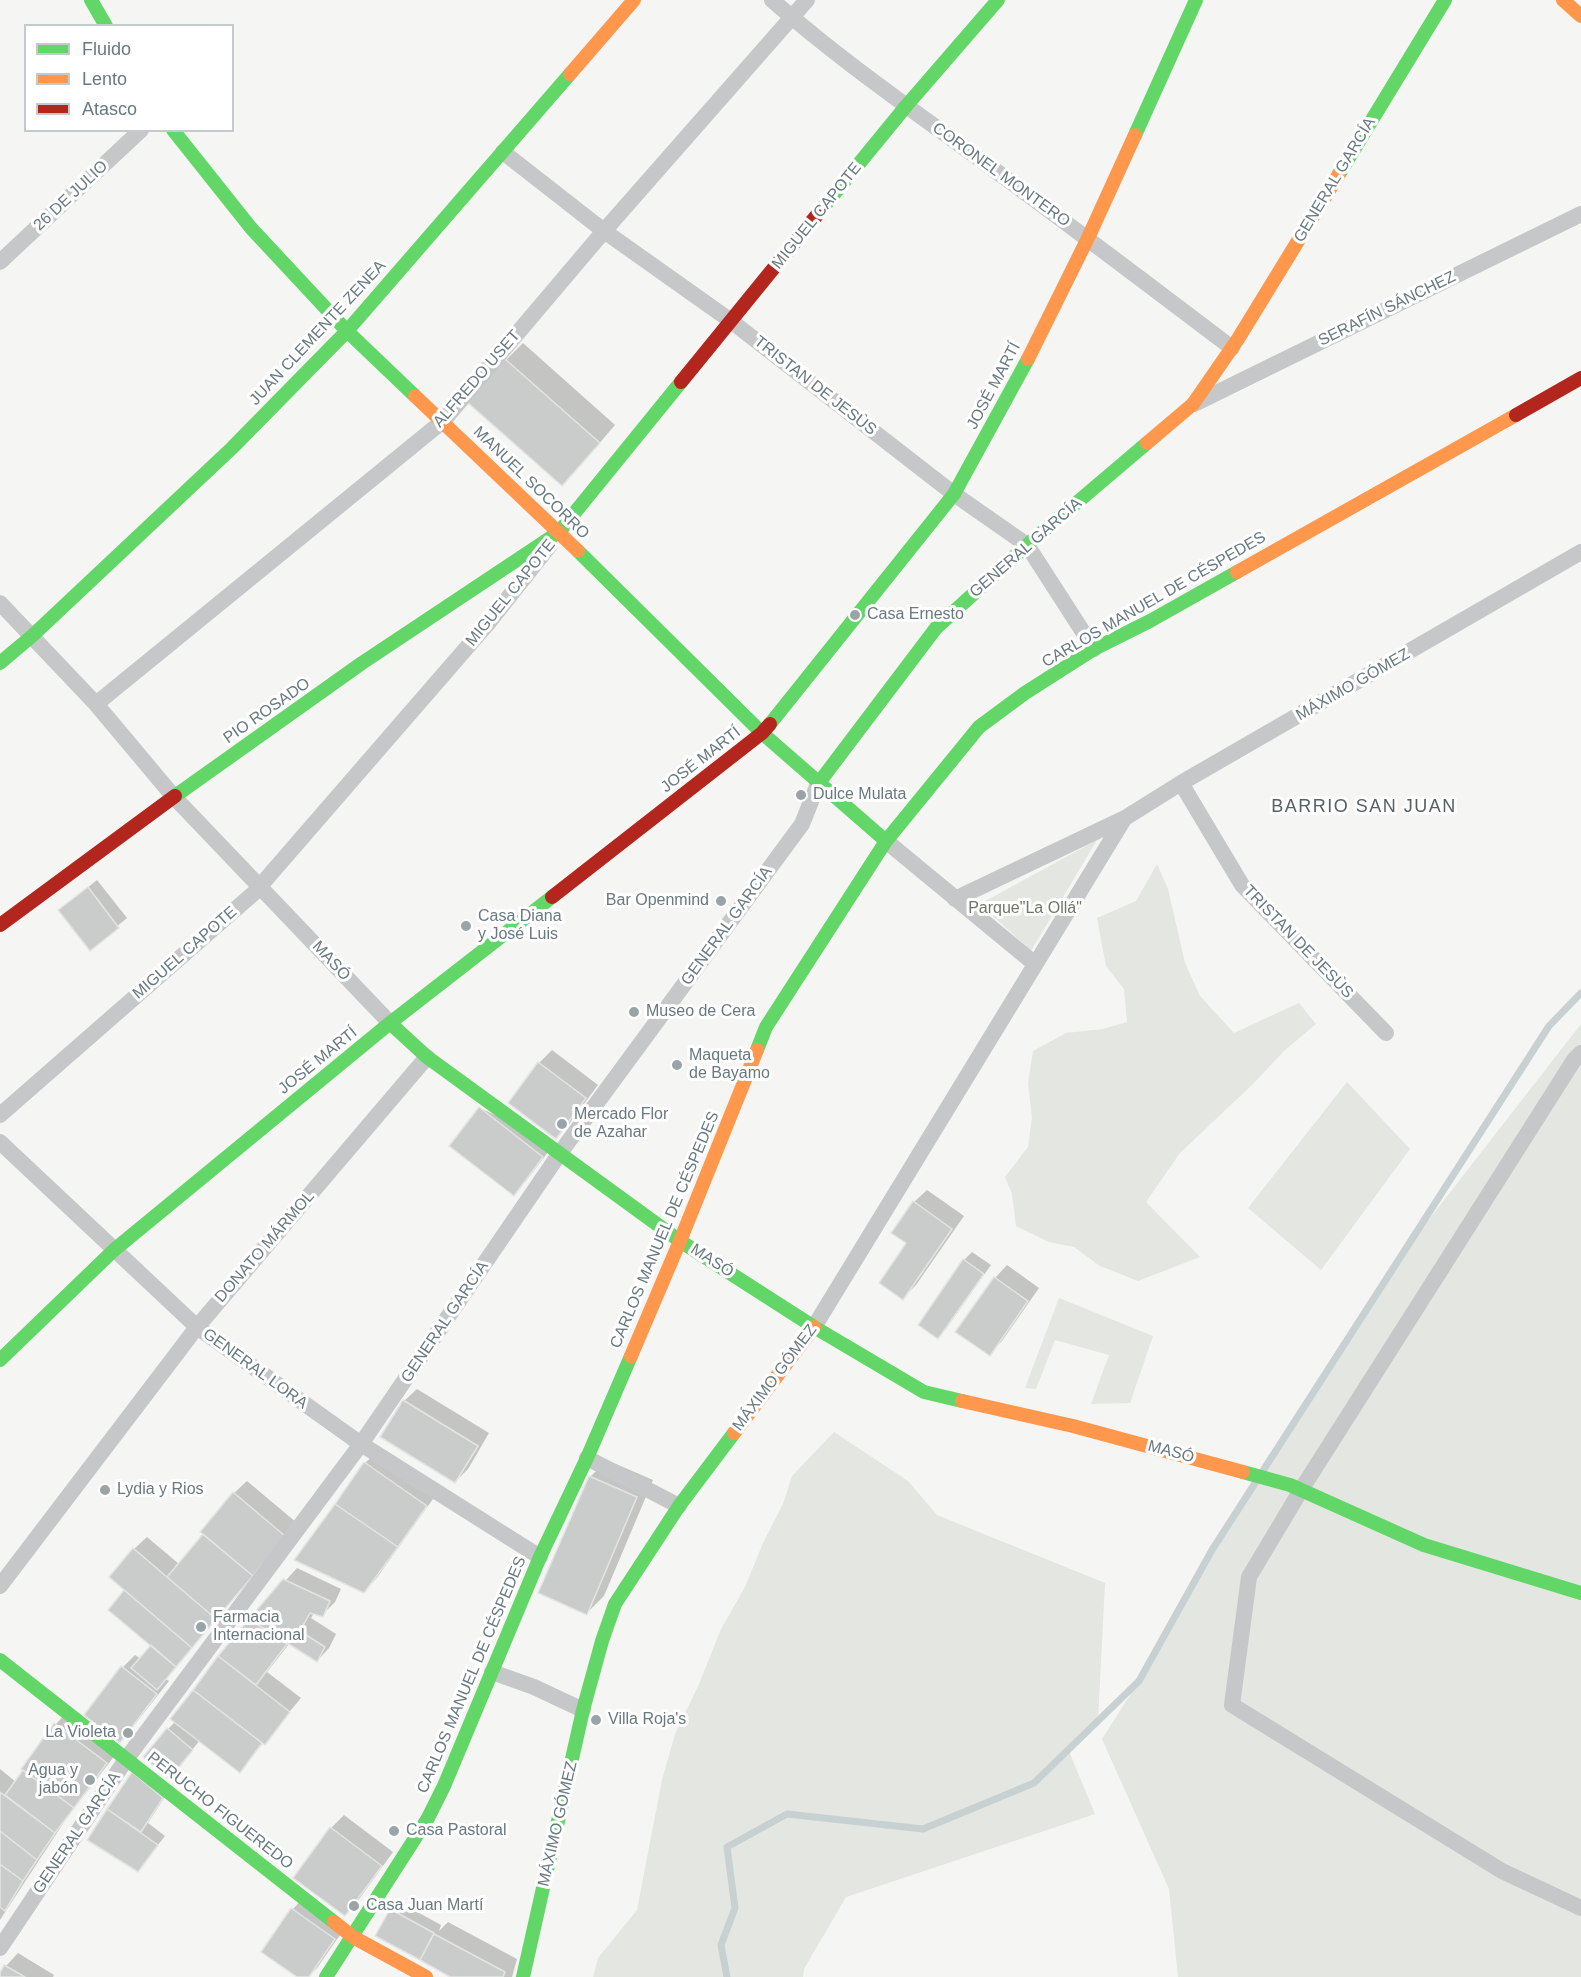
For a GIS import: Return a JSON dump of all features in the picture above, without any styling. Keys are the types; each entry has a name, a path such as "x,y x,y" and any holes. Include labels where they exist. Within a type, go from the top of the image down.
{"street":[{"path":"91,0 105,24"},
{"name":"JUAN CLEMENTE ZENEA","path":"0,663 32,636 232,448 347,331 634,0"},
{"name":"CORONEL MONTERO","path":"772,0 792,18 1232,348"},
{"name":"ALFREDO USET","path":"96,704 443,421 604,231 807,0"},
{"name":"MIGUEL CAPOTE","path":"0,1115 260,886 489,622 907,105 998,0"},
{"name":"JOSÉ MARTÍ","path":"0,1360 114,1250 390,1023 762,733 954,494 1025,366 1088,238 1196,0"},
{"name":"GENERAL GARCÍA","path":"0,1948 127,1758 361,1444 560,1153 802,824 818,784 936,628 1027,545 1193,404 1232,348 1445,0"},
{"path":"1563,0 1581,16"},
{"name":"26 DE JULIO","path":"0,262 139,132"},
{"name":"MANUEL SOCORRO","path":"175,132 251,228 347,331 560,532 762,733 886,841"},
{"name":"TRISTAN DE JESÙS","path":"503,152 604,231 731,321 954,494 1027,545 1094,649"},
{"name":"SERAFÍN SÁNCHEZ","path":"1193,404 1581,214"},
{"name":"CARLOS MANUEL DE CÉSPEDES","path":"326,1977 428,1818 444,1786 540,1557 587,1458 680,1241 766,1027 886,841 979,727 1025,693 1094,649 1150,621 1581,378"},
{"name":"PIO ROSADO","path":"0,925 362,663 560,532"},
{"name":"MÁXIMO GÓMEZ","path":"955,899 1125,818 1181,783 1581,552"},
{"name":"MASÓ","path":"0,603 96,704 174,797 390,1023 427,1057 680,1241 814,1327 924,1392 1073,1426 1296,1488 1424,1545 1581,1593"},
{"name":"TRISTAN DE JESÙS","path":"1181,783 1242,885 1386,1033"},
{"name":"MÁXIMO GÓMEZ","path":"523,1977 583,1710 615,1604 678,1506 814,1327 1125,818"},
{"path":"886,841 1035,964"},
{"path":"1581,1053 1574,1060 1296,1488 1249,1577 1232,1706 1502,1871 1581,1908"},
{"name":"DONATO MÁRMOL","path":"0,1586 197,1327 427,1057"},
{"name":"GENERAL LORA","path":"0,1142 197,1327 361,1444 540,1557"},
{"path":"587,1458 678,1506"},
{"name":"PERUCHO FIGUEREDO","path":"0,1660 353,1937 426,1977"},
{"path":"492,1672 534,1687 583,1710"}],"green space":[{"name":"Parque\"La Ollá\"","path":"1097,840 1031,951 980,904"},
{"path":"1157,864 1168,889 1185,963 1200,996 1234,1033 1299,1003 1316,1024 1284,1051 1253,1084 1180,1153 1146,1202 1200,1257 1138,1281 1100,1266 1074,1247 1049,1242 1016,1226 1012,1194 1005,1177 1028,1147 1032,1118 1028,1083 1033,1051 1066,1033 1103,1029 1127,1022 1124,989 1106,966 1097,918 1136,901"},
{"path":"1581,1024 1581,1977 1178,1977 1169,1889 1102,1739 1139,1681 1212,1550 1399,1258"},
{"path":"1347,1082 1410,1149 1321,1270 1248,1208"},
{"path":"1059,1298 1153,1336 1130,1403 1091,1404 1109,1355 1055,1340 1036,1389 1025,1388"},
{"path":"834,1432 908,1481 937,1515 1105,1583 1098,1720 1068,1749 1095,1814 846,1897 804,1969 803,1977 593,1977 598,1958 637,1910 662,1780 675,1734 699,1684 721,1629 745,1587 763,1543 783,1504 792,1476"}],"building":[{"path":"505,359 600,443 562,486 467,402"},
{"path":"88,887 119,928 90,951 58,910"},
{"path":"538,1062 586,1098 556,1139 508,1103"},
{"path":"479,1107 543,1157 514,1196 449,1146"},
{"path":"913,1201 952,1229 903,1300 879,1283 906,1243 891,1233"},
{"path":"963,1259 984,1274 938,1339 918,1325"},
{"path":"994,1277 1028,1301 990,1356 955,1332"},
{"path":"403,1400 478,1446 455,1483 380,1437"},
{"path":"364,1462 427,1506 398,1547 335,1504"},
{"path":"589,1476 637,1497 587,1615 538,1593"},
{"path":"233,1492 285,1536 253,1576 200,1532"},
{"path":"335,1504 398,1547 364,1593 294,1560"},
{"path":"203,1534 253,1576 216,1619 167,1577"},
{"path":"133,1548 216,1619 192,1648 109,1577"},
{"path":"283,1579 330,1601 323,1617 310,1613 300,1631 325,1647 317,1662 249,1619"},
{"path":"124,1590 192,1648 176,1667 108,1610"},
{"path":"249,1619 287,1644 256,1685 218,1656"},
{"path":"151,1645 176,1667 157,1690 131,1668"},
{"path":"218,1656 290,1712 265,1745 193,1690"},
{"path":"121,1666 157,1694 120,1743 84,1715"},
{"path":"193,1690 262,1743 240,1773 170,1719"},
{"path":"54,1723 107,1763 74,1808 21,1769"},
{"path":"167,1728 193,1750 169,1779 143,1757"},
{"path":"23,1770 74,1808 55,1833 5,1795"},
{"path":"132,1772 163,1798 141,1832 107,1809"},
{"path":"0,1792 55,1833 37,1860 0,1831"},
{"path":"107,1809 158,1845 138,1872 87,1840"},
{"path":"330,1827 382,1866 345,1916 293,1878"},
{"path":"0,1831 37,1860 23,1881 0,1864"},
{"path":"0,1864 23,1881 5,1911 0,1907"},
{"path":"291,1908 335,1939 309,1977 297,1977 261,1952"},
{"path":"390,1909 434,1933 420,1960 375,1936"},
{"path":"434,1934 505,1972 503,1977 450,1977 420,1960"},
{"path":"4,1965 25,1977 0,1977"}],"waterway":[{"path":"727,1977 721,1945 735,1908 727,1847 787,1814 923,1829 1034,1783 1139,1681 1212,1550 1549,1026 1581,993"}],"traffic: fast":[{"path":"91,0 105,24"},
{"path":"821,210 907,105 998,0"},
{"path":"1135,135 1196,0"},
{"path":"1339,174 1445,0"},
{"path":"0,663 32,636 232,448 347,331 570,74"},
{"path":"175,132 251,228 347,331 415,396"},
{"path":"770,724 954,494 1028,359"},
{"path":"175,796 362,663 559,532 681,382"},
{"path":"818,784 936,628 1027,545 1147,443"},
{"path":"578,551 762,733 886,841"},
{"path":"757,1050 766,1027 886,841 979,727 1025,693 1094,649 1150,621 1237,572"},
{"path":"0,1360 114,1250 390,1023 552,897"},
{"path":"390,1023 427,1057 680,1241 814,1327 924,1392 962,1401"},
{"path":"326,1977 428,1818 444,1786 540,1557 587,1458 631,1356"},
{"path":"523,1977 583,1710 615,1604 679,1506 734,1433"},
{"path":"1243,1472 1290,1485 1424,1545 1581,1593"},
{"path":"0,1660 334,1922"}],"traffic: slow":[{"path":"570,74 634,0"},
{"path":"1563,0 1581,16"},
{"path":"1028,359 1088,238 1135,135"},
{"path":"1147,443 1193,404 1238,339 1339,174"},
{"path":"415,396 578,551"},
{"path":"1237,572 1516,415"},
{"path":"631,1356 757,1050"},
{"path":"734,1433 814,1327"},
{"path":"962,1401 1073,1426 1243,1472"},
{"path":"334,1922 353,1937 426,1977"}],"traffic: jam":[{"path":"681,382 821,210"},
{"path":"1516,415 1581,378"},
{"path":"552,897 762,733 770,724"},
{"path":"0,925 175,796"}],"place":[{"name":"Casa Ernesto","path":"855,615"},
{"name":"Dulce Mulata","path":"801,795"},
{"name":"Bar Openmind","path":"721,901"},
{"name":"Casa Diana y José Luis","path":"466,926"},
{"name":"Museo de Cera","path":"634,1012"},
{"name":"Maqueta de Bayamo","path":"677,1065"},
{"name":"Mercado Flor de Azahar","path":"562,1124"},
{"name":"Lydia y Rios","path":"105,1490"},
{"name":"Farmacia Internacional","path":"201,1627"},
{"name":"Villa Roja's","path":"596,1720"},
{"name":"La Violeta","path":"128,1733"},
{"name":"Agua y jabón","path":"90,1780"},
{"name":"Casa Pastoral","path":"394,1831"},
{"name":"Casa Juan Martí","path":"354,1906"}],"district":[{"name":"BARRIO SAN JUAN","path":"1364,807"}]}
